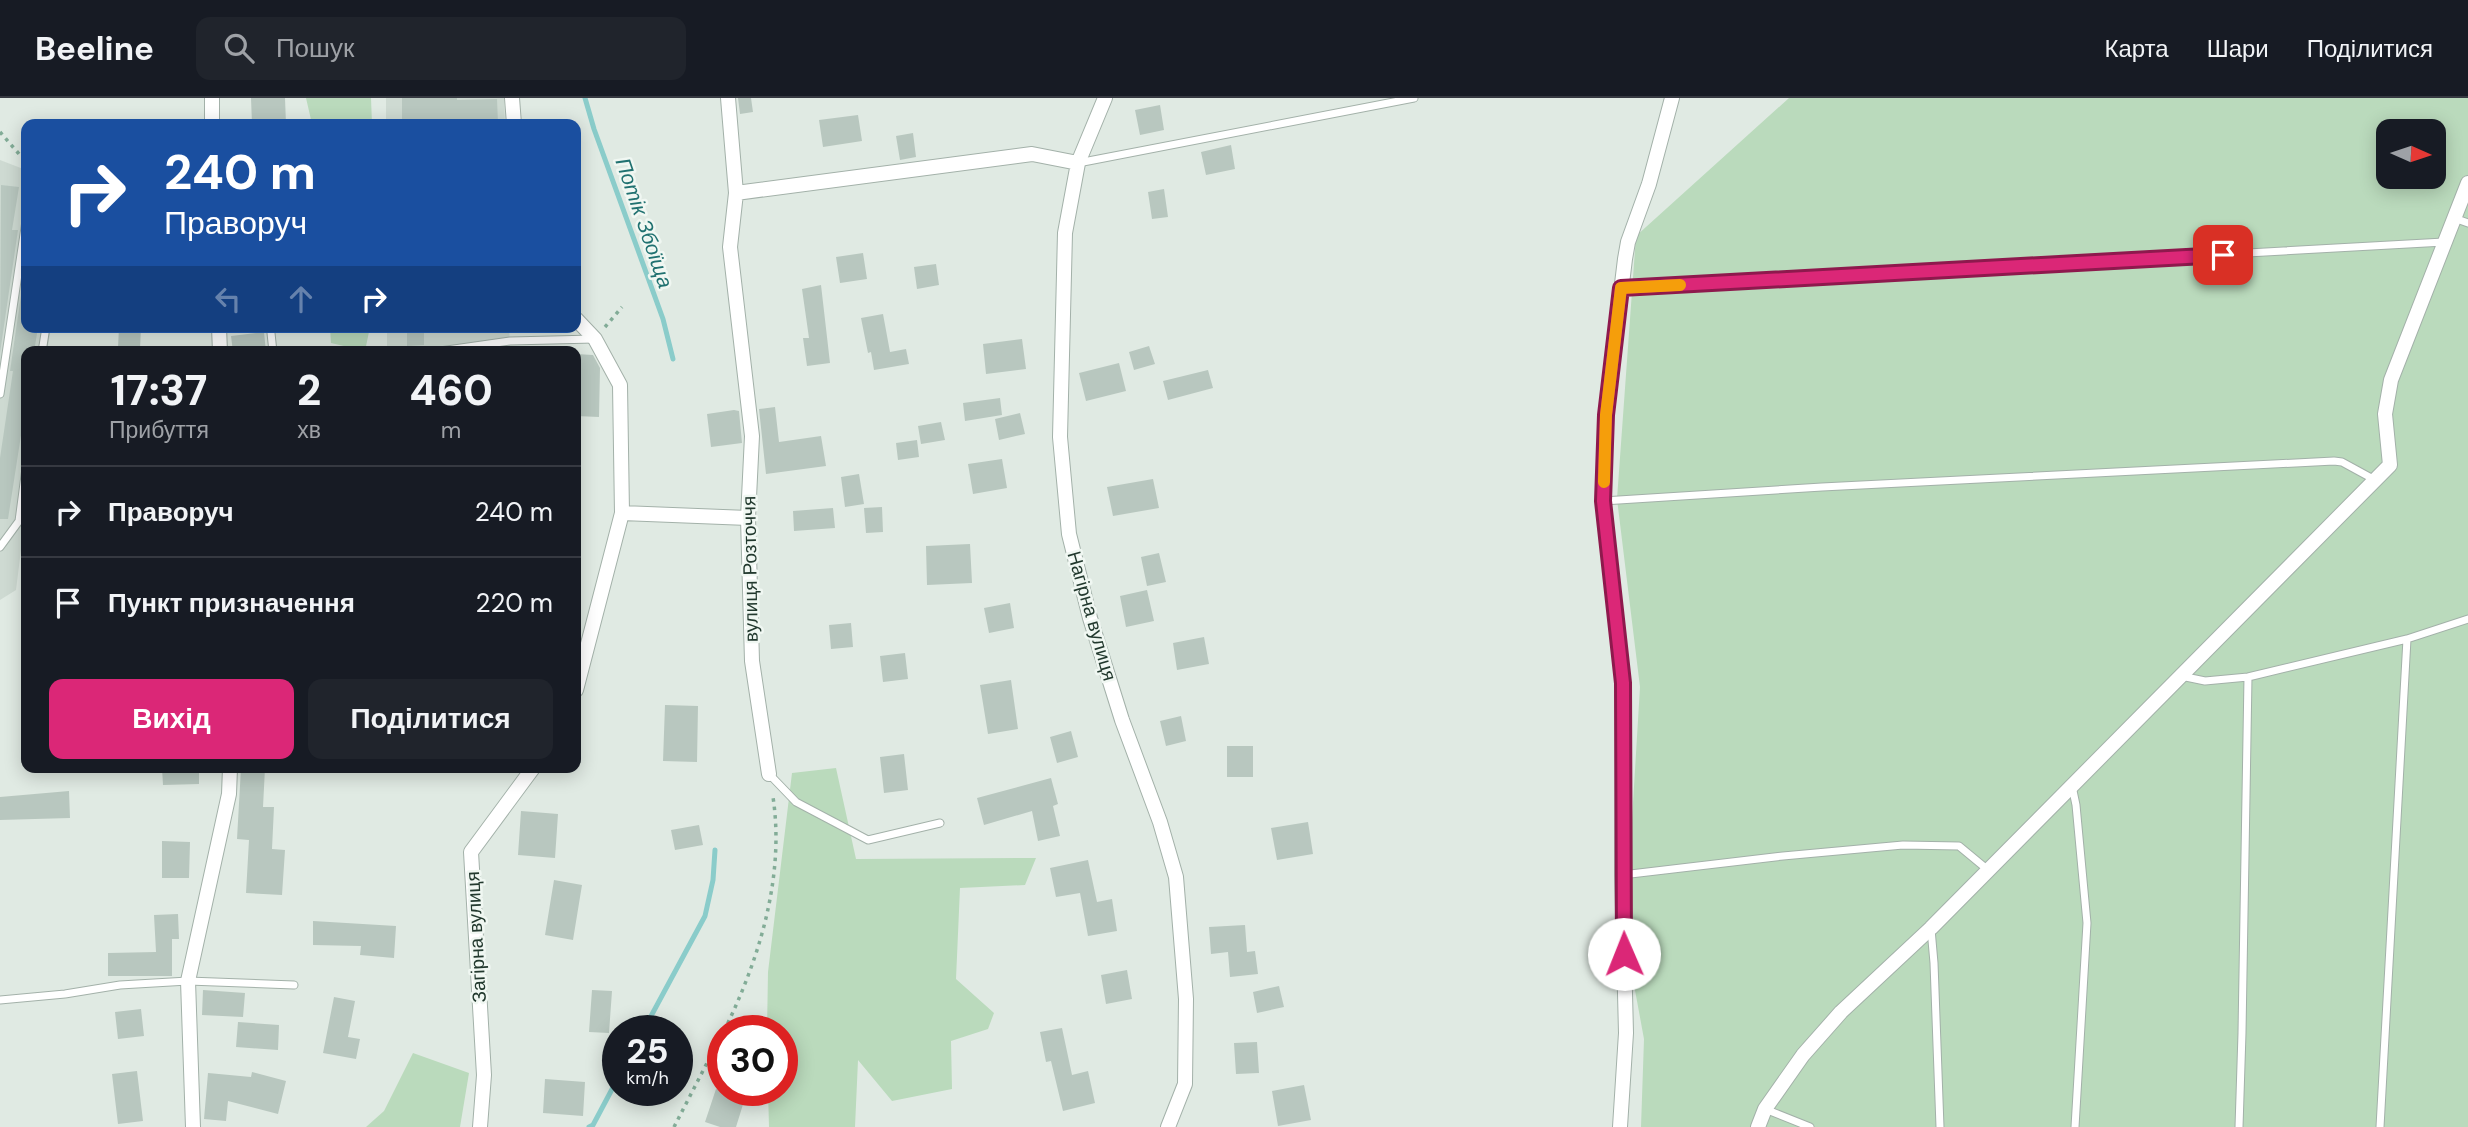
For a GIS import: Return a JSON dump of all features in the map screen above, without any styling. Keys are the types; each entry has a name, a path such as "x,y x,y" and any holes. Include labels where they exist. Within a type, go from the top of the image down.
{"street":[{"path":"212,98 212,119"},
{"path":"512,98 514,119"},
{"name":"вулиця Розточчя","path":"728,98 736,192 730,247 752,436 748,518 752,661 769,774"},
{"name":"Нагірна вулиця","path":"1105,98 1078,163 1065,233 1060,437 1069,534 1102,656 1122,720 1160,822 1176,877 1186,999 1185,1083 1168,1127"},
{"path":"1620,1127 1626,1033 1622,875 1623,683 1603,501 1606,415 1628,242 1649,184 1672,98"},
{"path":"736,192 1032,154 1078,163"},
{"path":"1758,1127 1765,1109 1803,1055 1841,1012 1931,928 2390,466 2385,414 2391,380 2468,183"},
{"path":"581,324 595,339 621,385 622,513 581,671"},
{"path":"622,513 748,518"},
{"path":"193,1127 187,981 229,794 230,773"},
{"name":"Загірна вулиця","path":"480,1127 484,1075 471,852 529,773"}],"lane":[{"path":"1078,163 1414,98"},
{"path":"2453,217 2468,223"},
{"path":"1621,288 2444,242"},
{"path":"0,394 21,254"},
{"path":"271,333 272,346"},
{"path":"475,346 510,341 595,339"},
{"path":"1603,501 2334,461 2342,461 2375,480"},
{"path":"0,547 19,521 21,506"},
{"path":"2181,676 2205,681 2248,677 2407,639 2468,619"},
{"path":"2380,1127 2407,639"},
{"path":"2239,1127 2248,677"},
{"path":"769,774 796,802 868,840 940,823"},
{"path":"2072,786 2087,923 2075,1127"},
{"path":"1622,875 1809,853 1914,845 1959,846 1989,870"},
{"path":"1931,928 1940,1127"},
{"path":"0,1000 65,994 120,985 187,981 294,985"},
{"path":"1765,1109 1810,1127"}],"path":[{"path":"0,132 21,156"},
{"path":"595,339 622,307"},
{"path":"731,1015 754,956 772,889 777,836 769,774"},
{"path":"674,1127 707,1063"}],"shaded area":[{"path":"386,98 504,98 505,119 386,119"},
{"path":"0,160 21,168 21,333 50,333 48,346 21,346 21,550 16,590 0,600"},
{"path":"387,333 509,333 510,346 387,346"}],"green space":[{"path":"306,98 371,98 372,119 311,119"},
{"path":"1789,98 2468,98 2468,1127 1641,1127 1644,1039 1625,936 1640,687 1617,499 1636,236"},
{"path":"330,333 369,333 366,346 331,343"},
{"path":"836,768 856,859 1036,858 1025,885 960,888 956,979 994,1013 988,1029 951,1041 952,1089 892,1101 858,1060 855,1127 769,1127 768,1106 798,1106 798,1015 767,1015 768,972 792,773"},
{"path":"413,1053 469,1073 460,1127 366,1127 384,1111"}],"building":[{"path":"251,98 285,98 286,119 252,119"},
{"path":"402,98 497,99 498,119 402,119"},
{"path":"738,98 751,98 753,112 740,114"},
{"path":"1160,105 1164,130 1140,135 1135,110"},
{"path":"858,115 862,141 823,147 819,120"},
{"path":"913,133 916,157 900,160 896,136"},
{"path":"1231,145 1235,169 1206,175 1201,152"},
{"path":"1,185 19,187 12,230 18,230 0,353"},
{"path":"1164,189 1168,217 1152,219 1148,192"},
{"path":"863,253 867,279 840,283 836,257"},
{"path":"936,264 939,285 917,289 914,267"},
{"path":"821,285 830,363 807,366 803,338 809,338 802,289"},
{"path":"21,295 21,333 37,333 35,346 21,346 21,435 8,519 0,519 0,458 13,371 10,371"},
{"path":"883,314 890,352 906,349 909,364 874,370 861,318"},
{"path":"119,333 141,333 140,346 118,346"},
{"path":"264,333 265,346 232,346 231,336"},
{"path":"407,333 424,333 424,345 407,346"},
{"path":"1022,339 1026,369 986,374 983,344"},
{"path":"1149,346 1155,364 1134,370 1129,352"},
{"path":"581,354 593,355 600,368 599,417 581,416"},
{"path":"1119,363 1126,391 1086,401 1079,373"},
{"path":"1208,370 1213,388 1168,400 1163,381"},
{"path":"1000,398 1002,415 965,421 963,403"},
{"path":"775,407 779,442 821,436 826,466 766,474 759,409"},
{"path":"739,411 742,443 711,447 707,414"},
{"path":"1020,413 1025,434 999,440 995,419"},
{"path":"941,422 945,440 921,444 918,426"},
{"path":"917,440 919,457 898,460 896,443"},
{"path":"1002,459 1007,488 973,494 968,464"},
{"path":"859,474 864,504 845,507 841,477"},
{"path":"1153,479 1159,508 1113,516 1107,487"},
{"path":"882,507 883,532 866,533 864,508"},
{"path":"833,508 835,528 794,531 793,511"},
{"path":"970,544 972,583 927,585 926,546"},
{"path":"1159,553 1166,582 1147,586 1141,557"},
{"path":"1147,590 1154,621 1126,627 1120,596"},
{"path":"1010,603 1014,628 989,633 984,608"},
{"path":"851,623 853,647 831,649 829,625"},
{"path":"1204,637 1209,664 1177,670 1173,643"},
{"path":"905,653 908,679 883,682 880,656"},
{"path":"1011,680 1018,729 988,734 980,685"},
{"path":"665,705 698,706 697,762 663,761"},
{"path":"1181,716 1186,741 1166,746 1160,721"},
{"path":"1071,731 1078,757 1057,763 1050,737"},
{"path":"1227,746 1253,746 1253,777 1227,777"},
{"path":"904,754 908,790 884,793 880,757"},
{"path":"162,773 199,773 199,784 163,785"},
{"path":"241,773 265,773 263,807 274,807 272,849 285,850 282,895 246,893 249,840 237,839"},
{"path":"1051,778 1058,804 1053,806 1060,836 1038,841 1032,811 984,825 977,798"},
{"path":"69,791 70,818 0,820 0,797"},
{"path":"521,811 558,814 555,858 518,855"},
{"path":"1308,822 1313,854 1277,860 1271,828"},
{"path":"699,825 703,845 675,850 671,830"},
{"path":"162,841 190,842 189,878 162,878"},
{"path":"1088,860 1097,902 1112,899 1117,931 1088,936 1080,893 1056,897 1050,868"},
{"path":"554,880 582,885 573,940 545,935"},
{"path":"178,914 179,939 172,939 172,976 108,976 108,953 156,952 154,915"},
{"path":"313,921 396,926 394,958 360,955 361,946 313,945"},
{"path":"1245,925 1247,952 1255,951 1258,974 1230,977 1228,952 1211,954 1209,927"},
{"path":"1127,970 1132,999 1106,1004 1101,975"},
{"path":"1279,986 1284,1007 1257,1013 1253,992"},
{"path":"203,990 245,993 243,1017 202,1015"},
{"path":"592,990 612,991 610,1015 602,1015 602,1033 589,1032"},
{"path":"334,997 355,1001 348,1037 360,1039 356,1059 323,1053"},
{"path":"141,1009 144,1036 118,1039 115,1012"},
{"path":"238,1022 279,1025 278,1050 236,1047"},
{"path":"1062,1028 1072,1075 1088,1071 1095,1103 1063,1111 1051,1061 1046,1062 1040,1032"},
{"path":"1257,1042 1259,1073 1236,1074 1234,1043"},
{"path":"137,1071 143,1121 118,1124 112,1074"},
{"path":"252,1072 286,1081 278,1114 228,1101 226,1121 204,1119 208,1073 251,1077"},
{"path":"545,1079 585,1082 583,1116 543,1113"},
{"path":"1304,1085 1311,1120 1278,1126 1272,1091"},
{"path":"710,1106 743,1106 736,1127 720,1127 705,1122"}],"waterway":[{"name":"Потік Збоїща","path":"585,98 663,319 673,359"},
{"name":"Потік Збоїща","path":"652,1015 705,916 713,880 715,850"},
{"name":"Потік Збоїща","path":"589,1127 593,1125 603,1106"}],"slow traffic":[{"path":"1604,482 1606,415 1621,288 1680,285"}],"route":[{"path":"1624,954 1623,683 1603,501 1606,415 1621,288 2223,255"}]}
